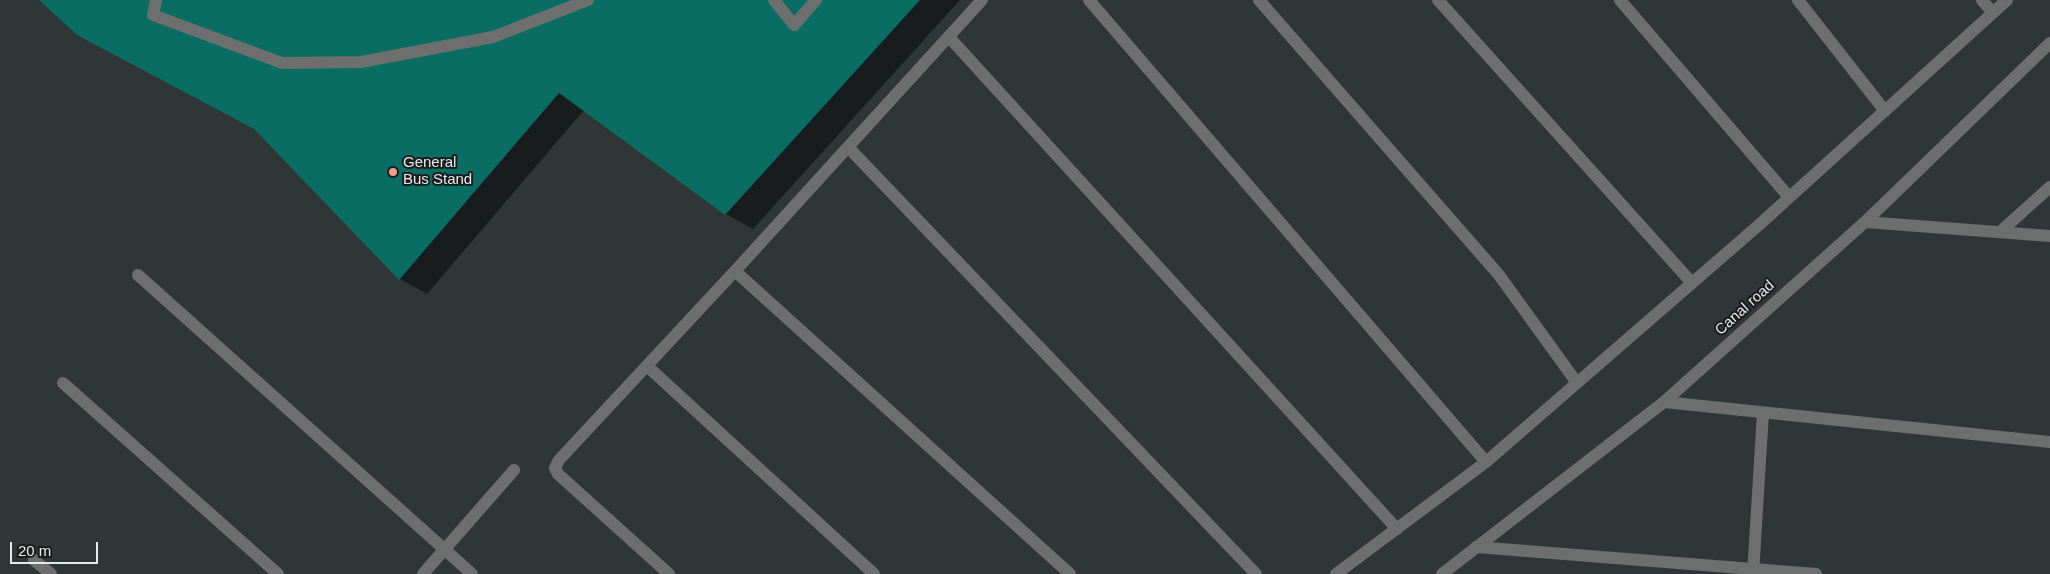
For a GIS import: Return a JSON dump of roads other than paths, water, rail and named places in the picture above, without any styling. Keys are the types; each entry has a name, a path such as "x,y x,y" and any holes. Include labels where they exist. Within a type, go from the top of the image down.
{"street":[{"path":"156,0 153,15 282,63 361,62 492,37 588,0"},
{"path":"774,0 794,25 816,0"},
{"path":"669,574 558,474 555,468 558,460 735,271 982,0"},
{"path":"1089,0 1486,462"},
{"path":"1259,0 1498,275 1577,382"},
{"path":"1438,0 1692,283"},
{"path":"1620,0 1789,198"},
{"path":"1798,0 1885,111"},
{"path":"1982,0 1993,13"},
{"path":"1336,574 1486,462 1789,198 2006,0"},
{"path":"949,37 1397,529"},
{"name":"Canal road","path":"1442,574 1664,402 1865,222 2050,43"},
{"path":"848,147 1256,574"},
{"path":"2000,232 2050,187"},
{"path":"1865,222 2050,236"},
{"path":"735,271 1070,574"},
{"path":"138,275 472,574"},
{"path":"647,366 874,574"},
{"path":"63,384 278,574"},
{"path":"1664,402 2050,442"},
{"path":"1753,571 1763,413"},
{"path":"423,574 514,470"},
{"path":"1476,547 1753,571 1816,574"},
{"path":"34,560 51,574"}],"place":[{"name":"General Bus Stand","path":"393,172"}]}
